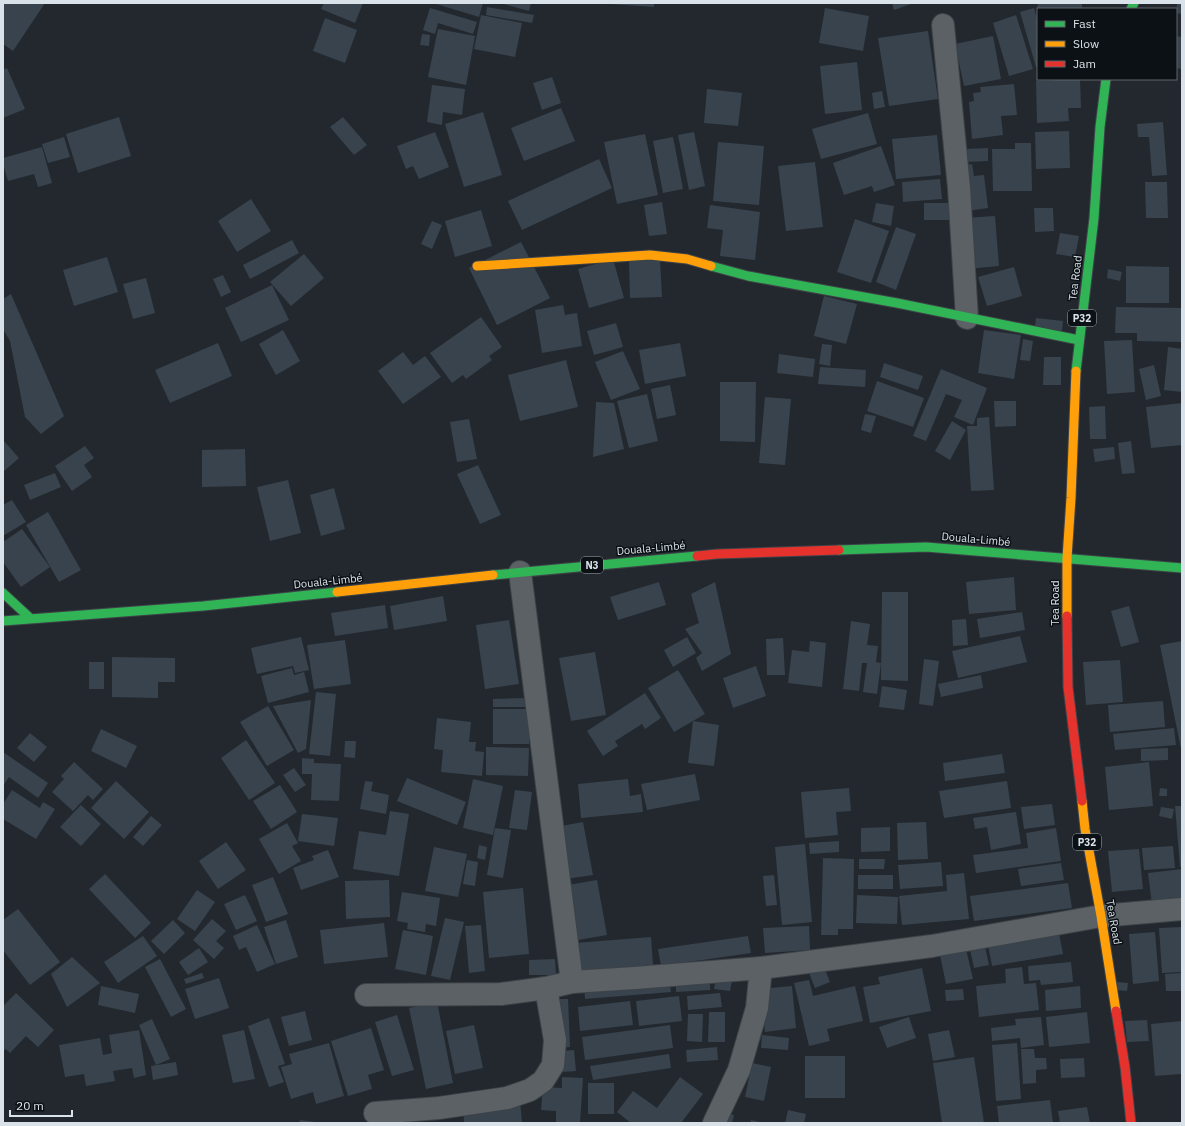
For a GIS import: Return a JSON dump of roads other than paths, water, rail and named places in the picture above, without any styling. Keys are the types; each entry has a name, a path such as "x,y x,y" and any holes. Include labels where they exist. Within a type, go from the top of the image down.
{"main road":[{"name":"Tea Road","path":"1106,80 1100,127 1094,218 1076,364 1071,498 1067,558 1068,687 1085,829 1102,916 1125,1067 1131,1123"},
{"path":"477,266 650,255 680,258 748,276 897,303 1079,340"},
{"name":"Douala-Limbé","path":"3,621 203,606 520,572 716,554 918,547 1182,568"},
{"path":"3,593 30,618"}],"street":[{"path":"943,25 959,188 967,318"},
{"path":"520,572 572,982"},
{"path":"366,995 501,994 546,988 572,982 761,968 932,946 1102,916 1182,909"},
{"path":"714,1123 739,1070 757,1008 761,968"},
{"path":"375,1113 439,1108 507,1098 530,1090 543,1081 553,1065 555,1040 546,988"}]}
